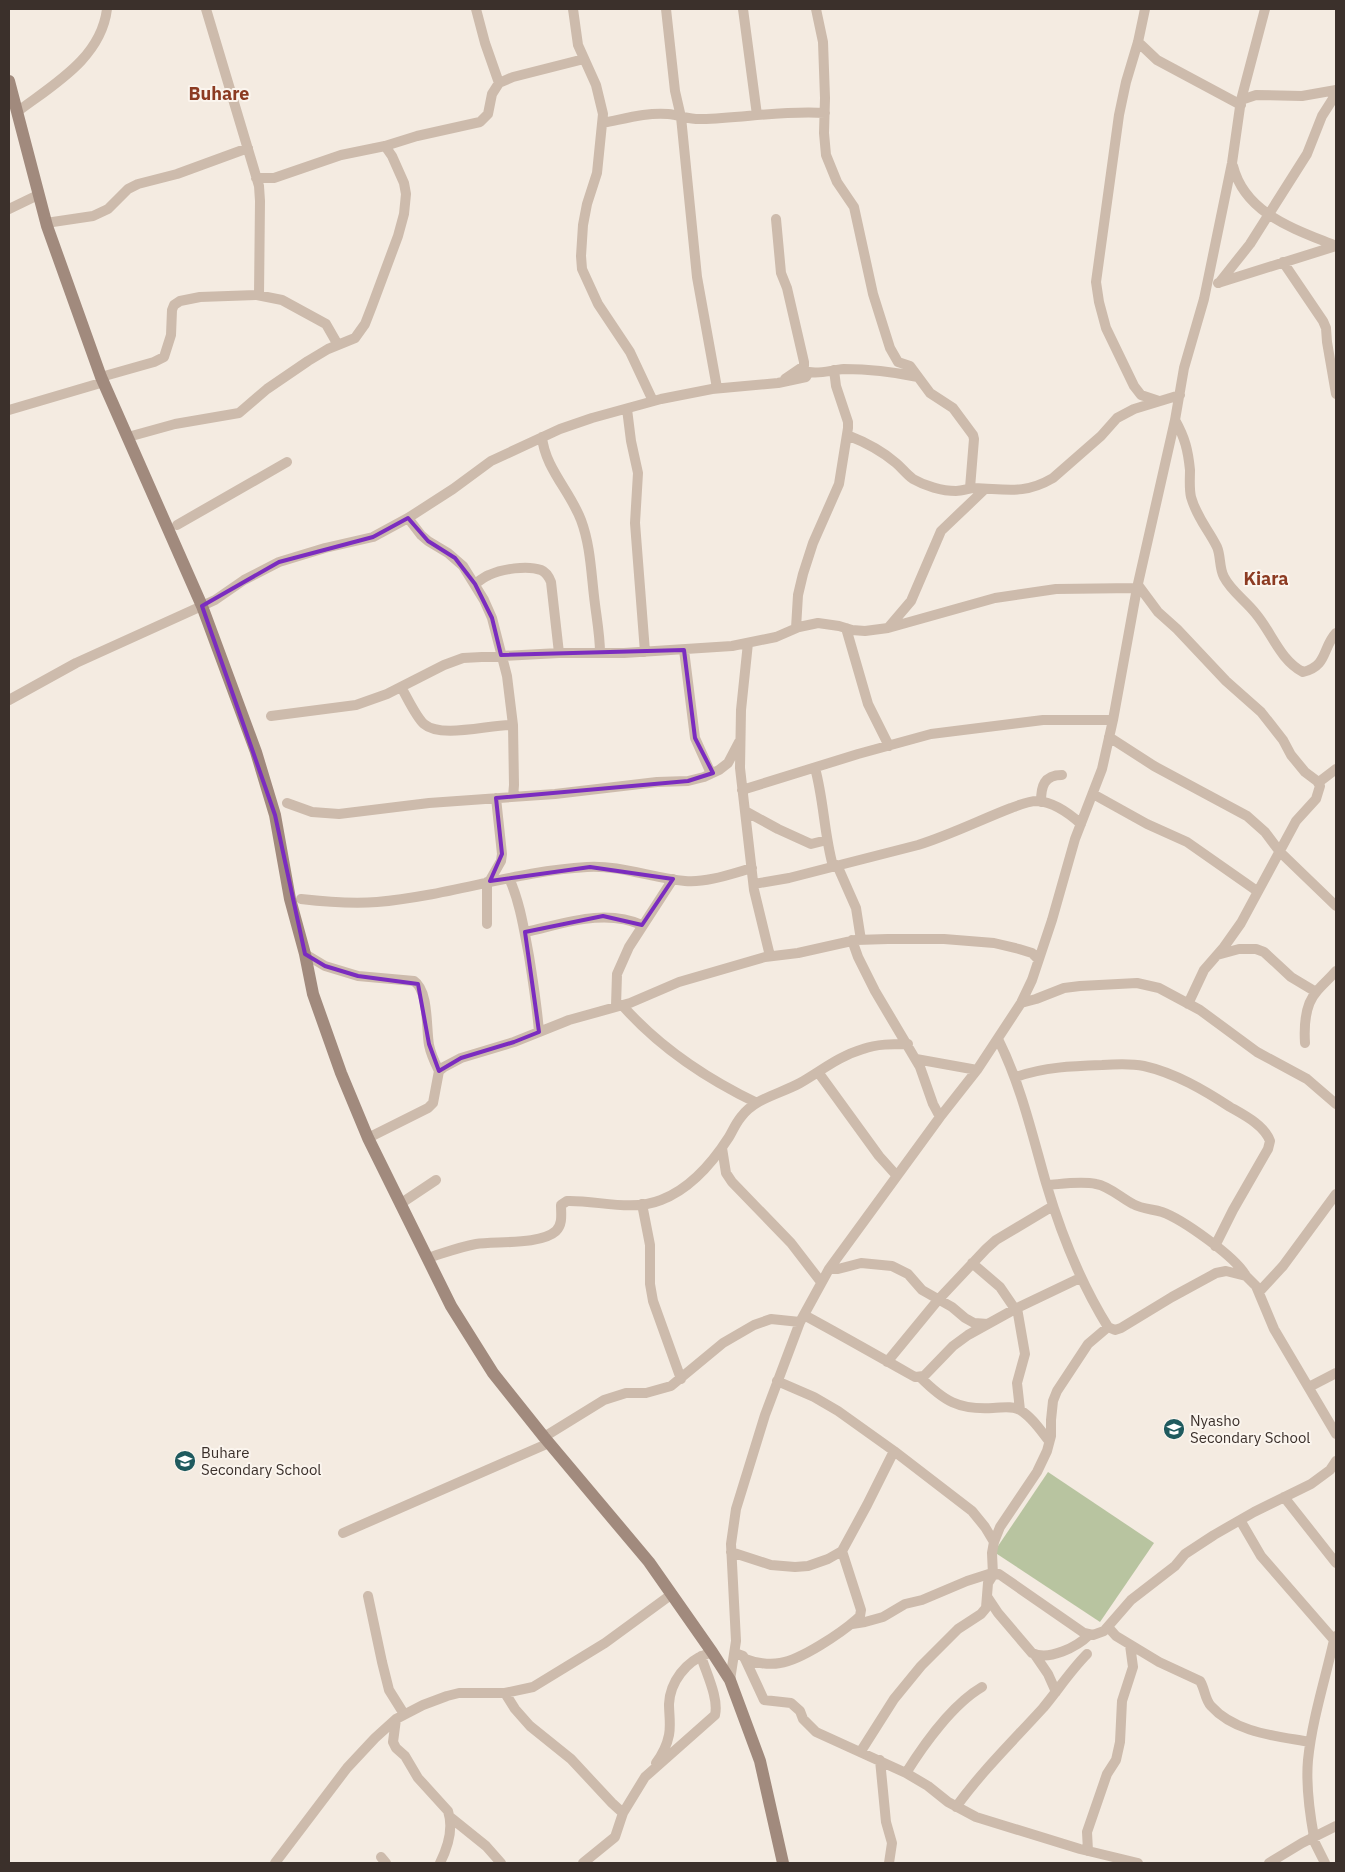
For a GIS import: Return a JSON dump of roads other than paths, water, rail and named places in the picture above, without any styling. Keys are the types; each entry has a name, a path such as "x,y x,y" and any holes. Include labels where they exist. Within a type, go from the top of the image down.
{"main road":[{"path":"9,81 46,223 102,380 202,606 253,744 274,815 290,899 305,954 313,994 368,1138 451,1306 493,1373 546,1440 649,1562 672,1594 707,1654 730,1680 760,1761 783,1863"}],"street":[{"path":"17,112 63,78 77,65 100,37 107,9"},
{"path":"206,9 248,148 260,196 260,295"},
{"path":"476,9 499,83"},
{"path":"573,9 578,45 598,92 602,105 603,123 598,173 584,220 580,256 582,269 598,304 630,352 653,401"},
{"path":"666,9 675,91 681,117 697,277 717,388"},
{"path":"743,9 758,115"},
{"path":"816,9 822,42 826,156 837,182 854,206 868,274 890,348 898,362 910,366 930,393 953,408 973,435 970,488"},
{"path":"1145,9 1119,115 1096,282 1098,302 1106,328 1134,386 1141,395 1158,402"},
{"path":"730,1680 736,1641 730,1544 736,1509 777,1381 802,1318 829,1269 940,1117 977,1070 1021,1003 1032,980 1052,920 1075,839 1102,769 1138,587 1180,396 1184,368 1204,299 1205,286 1232,163 1241,103 1265,9"},
{"path":"1138,42 1157,60 1241,103"},
{"path":"256,178 274,178 341,155 480,122 488,114 492,94 499,83 513,77 584,59"},
{"path":"1241,103 1256,96 1302,96 1336,90"},
{"path":"1219,283 1250,244 1307,154 1322,116 1336,94"},
{"path":"603,123 655,114 702,119 796,112 825,113"},
{"path":"128,437 175,424 239,412 267,389 320,354 355,338 365,324 398,236 404,214 406,194 404,183 392,156 385,146"},
{"path":"46,223 93,216 108,209 128,189 138,184 177,174 248,148"},
{"path":"1232,163 1236,178 1248,198 1268,215 1336,246"},
{"path":"9,208 38,196"},
{"path":"776,218 781,273 787,288 804,362 804,366 778,383"},
{"path":"1205,286 1336,246"},
{"path":"1283,262 1326,328 1336,394"},
{"path":"9,410 154,362 164,356 171,335 174,305 180,301 200,297 260,295 282,300 320,320 331,331 338,345"},
{"path":"9,700 76,663 215,600 244,580 279,562 318,550 373,537 408,518 453,489 491,461 542,436 592,418 653,401 717,388 778,383 806,377 809,372 818,374 847,369 895,372 918,377"},
{"path":"796,628 798,595 803,574 813,543 839,484 848,422 836,386 834,370"},
{"path":"846,435 873,446 908,475 929,486 949,491 970,488 1010,491 1026,489 1044,483 1076,459 1117,418 1134,409 1180,396"},
{"path":"627,409 638,474 634,522 645,652"},
{"path":"1175,420 1188,448 1191,495 1196,511 1218,550 1221,568 1231,587 1258,615 1283,654 1296,668 1303,672 1315,668 1321,662 1332,637 1336,633"},
{"path":"542,436 543,449 552,470 573,503 587,541 593,573 600,653"},
{"path":"177,525 287,462"},
{"path":"888,628 911,600 941,531 985,489"},
{"path":"408,518 420,535 455,558 475,584 492,618 507,676 513,725 513,797"},
{"path":"475,584 489,575 505,570 529,568 541,570 546,574 551,582 559,653"},
{"path":"271,716 356,705 376,699 444,665 463,658 559,653 645,652 732,646 776,637 796,628 818,624 865,631 888,628 995,598 1056,589 1138,587"},
{"path":"1138,587 1158,612 1178,629 1226,681 1261,712 1284,740 1291,755 1319,784"},
{"path":"846,628 868,704 888,746"},
{"path":"748,643 740,742 742,790 754,884 770,956"},
{"path":"684,650 695,738 709,769 713,773"},
{"path":"401,687 424,724 431,728 454,730 513,725"},
{"path":"742,790 858,754 931,734 1043,720 1113,720"},
{"path":"1109,738 1154,766 1247,816 1265,832 1280,852 1336,906"},
{"path":"287,804 312,812 339,814 429,803 513,797 657,782 688,781 713,773 728,763 740,742"},
{"path":"816,768 822,791 827,840 835,866 856,908 858,957 875,991 916,1059 940,1117"},
{"path":"1188,1004 1204,970 1237,929 1296,822 1316,799 1319,782 1336,769"},
{"path":"1041,802 1046,780 1054,775 1062,775"},
{"path":"1093,794 1147,824 1187,842 1257,891"},
{"path":"496,798 502,854 515,891 524,932 538,1014 539,1032"},
{"path":"754,884 835,866 938,839 993,815 1036,801 1061,810 1081,824"},
{"path":"745,811 778,830 811,844 827,840"},
{"path":"488,924 488,882 501,861 502,854"},
{"path":"301,899 336,904 378,902 449,891 554,870 590,867 620,869 686,882 703,880 752,868"},
{"path":"673,879 629,947 617,974 615,991 619,1005 645,1030 714,1082 757,1104"},
{"path":"524,932 603,916 629,919 642,925"},
{"path":"439,1071 461,1058 514,1042 569,1020 619,1005 679,982 770,956 856,940 944,939 994,943 1032,953 1038,959"},
{"path":"1216,956 1239,949 1256,949 1264,952 1291,977 1316,992"},
{"path":"305,954 325,966 358,976 414,981 421,990 429,1044 439,1071 433,1103 428,1108 368,1138"},
{"path":"1305,1043 1304,1027 1306,1014 1316,992 1336,971"},
{"path":"1021,1003 1036,1000 1064,988 1137,982 1159,988 1200,1010 1257,1052 1308,1079 1336,1104"},
{"path":"998,1038 1016,1077 1053,1206 1080,1278 1108,1326 1115,1330 1121,1328 1216,1273 1226,1271 1246,1276"},
{"path":"428,1258 458,1247 479,1243 514,1242 550,1234 559,1227 562,1216 561,1205 567,1201 597,1204 642,1204 660,1201 697,1177 722,1148 742,1116 768,1097 798,1084 845,1055 864,1048 884,1044 908,1044"},
{"path":"916,1059 977,1070"},
{"path":"1016,1077 1035,1070 1065,1066 1132,1064 1144,1066 1189,1083 1237,1111 1263,1129 1270,1141 1268,1149 1222,1229 1216,1246"},
{"path":"818,1072 879,1156 897,1176"},
{"path":"722,1148 726,1173 732,1182 791,1243 821,1282"},
{"path":"400,1204 436,1180"},
{"path":"1047,1185 1096,1184 1106,1187 1135,1206 1162,1212 1181,1221 1233,1258 1260,1292 1274,1329 1336,1434"},
{"path":"1260,1292 1283,1266 1336,1194"},
{"path":"642,1204 650,1245 650,1284 653,1301 681,1379"},
{"path":"887,1362 938,1300 996,1240 1053,1206"},
{"path":"829,1269 838,1269 861,1263 892,1266 908,1274 922,1290 974,1322 988,1324"},
{"path":"972,1263 1000,1287 1016,1308 1025,1354 1017,1383 1020,1410"},
{"path":"344,1533 546,1440 604,1400 626,1393 638,1394 671,1386 723,1343 754,1325 771,1319 802,1318 836,1331 887,1362 915,1377 920,1377 930,1371 953,1346 968,1335 1016,1308 1080,1278"},
{"path":"861,1751 894,1699 941,1644 958,1629 984,1611 988,1598 988,1583 992,1574 994,1542 1007,1515 1037,1472 1047,1451 1053,1401 1057,1391 1088,1344 1108,1326"},
{"path":"1309,1387 1336,1373"},
{"path":"920,1377 952,1404 978,1408 1006,1406 1020,1410 1049,1441"},
{"path":"777,1381 814,1397 838,1411 894,1451 972,1511 985,1526 994,1542"},
{"path":"731,1552 771,1565 795,1567 808,1566 828,1559 842,1551 894,1451"},
{"path":"1036,1655 1074,1648 1089,1635 1098,1634 1108,1627 1131,1600 1175,1566 1185,1554 1240,1520 1322,1477 1336,1461"},
{"path":"1284,1497 1336,1563"},
{"path":"1240,1520 1261,1556 1335,1638 1310,1742 1308,1763 1313,1837 1325,1863"},
{"path":"734,1653 752,1662 779,1663 788,1661 812,1649 852,1624 860,1616 861,1610 842,1551"},
{"path":"852,1624 883,1617 905,1604 922,1600 967,1581 999,1574 1089,1635"},
{"path":"275,1863 347,1768 375,1738 400,1716 447,1696 459,1693 505,1693 533,1687 605,1643 672,1594"},
{"path":"368,1596 382,1662 400,1716 393,1742 396,1748 405,1756 418,1778 448,1811 450,1817 447,1849 440,1863"},
{"path":"988,1598 1009,1627 1036,1655 1048,1674 1056,1692"},
{"path":"1108,1627 1112,1633 1130,1645 1200,1682 1210,1705 1229,1722 1266,1734 1310,1742"},
{"path":"1088,1851 1087,1832 1107,1774 1116,1760 1120,1742 1122,1702 1133,1667 1130,1645"},
{"path":"582,1863 615,1837 623,1813 636,1790 665,1748 669,1735 670,1693 684,1668 707,1654 716,1710 714,1715 646,1777"},
{"path":"956,1807 992,1761 1030,1722 1087,1654"},
{"path":"745,1659 764,1700 791,1702 800,1711 803,1719 816,1732 906,1772 956,1807 986,1821 1088,1851 1138,1863"},
{"path":"906,1772 960,1703 982,1687"},
{"path":"505,1693 530,1726 571,1759 612,1804 623,1813"},
{"path":"880,1760 886,1822 892,1843 889,1863"},
{"path":"450,1817 486,1846 502,1863"},
{"path":"1269,1863 1336,1826"}],"place":[{"name":"Nyasho Secondary School","path":"1174,1429"},
{"name":"Buhare Secondary School","path":"185,1461"}],"district":[{"name":"Buhare","path":"219,93"},
{"name":"Kiara","path":"1266,578"}]}
